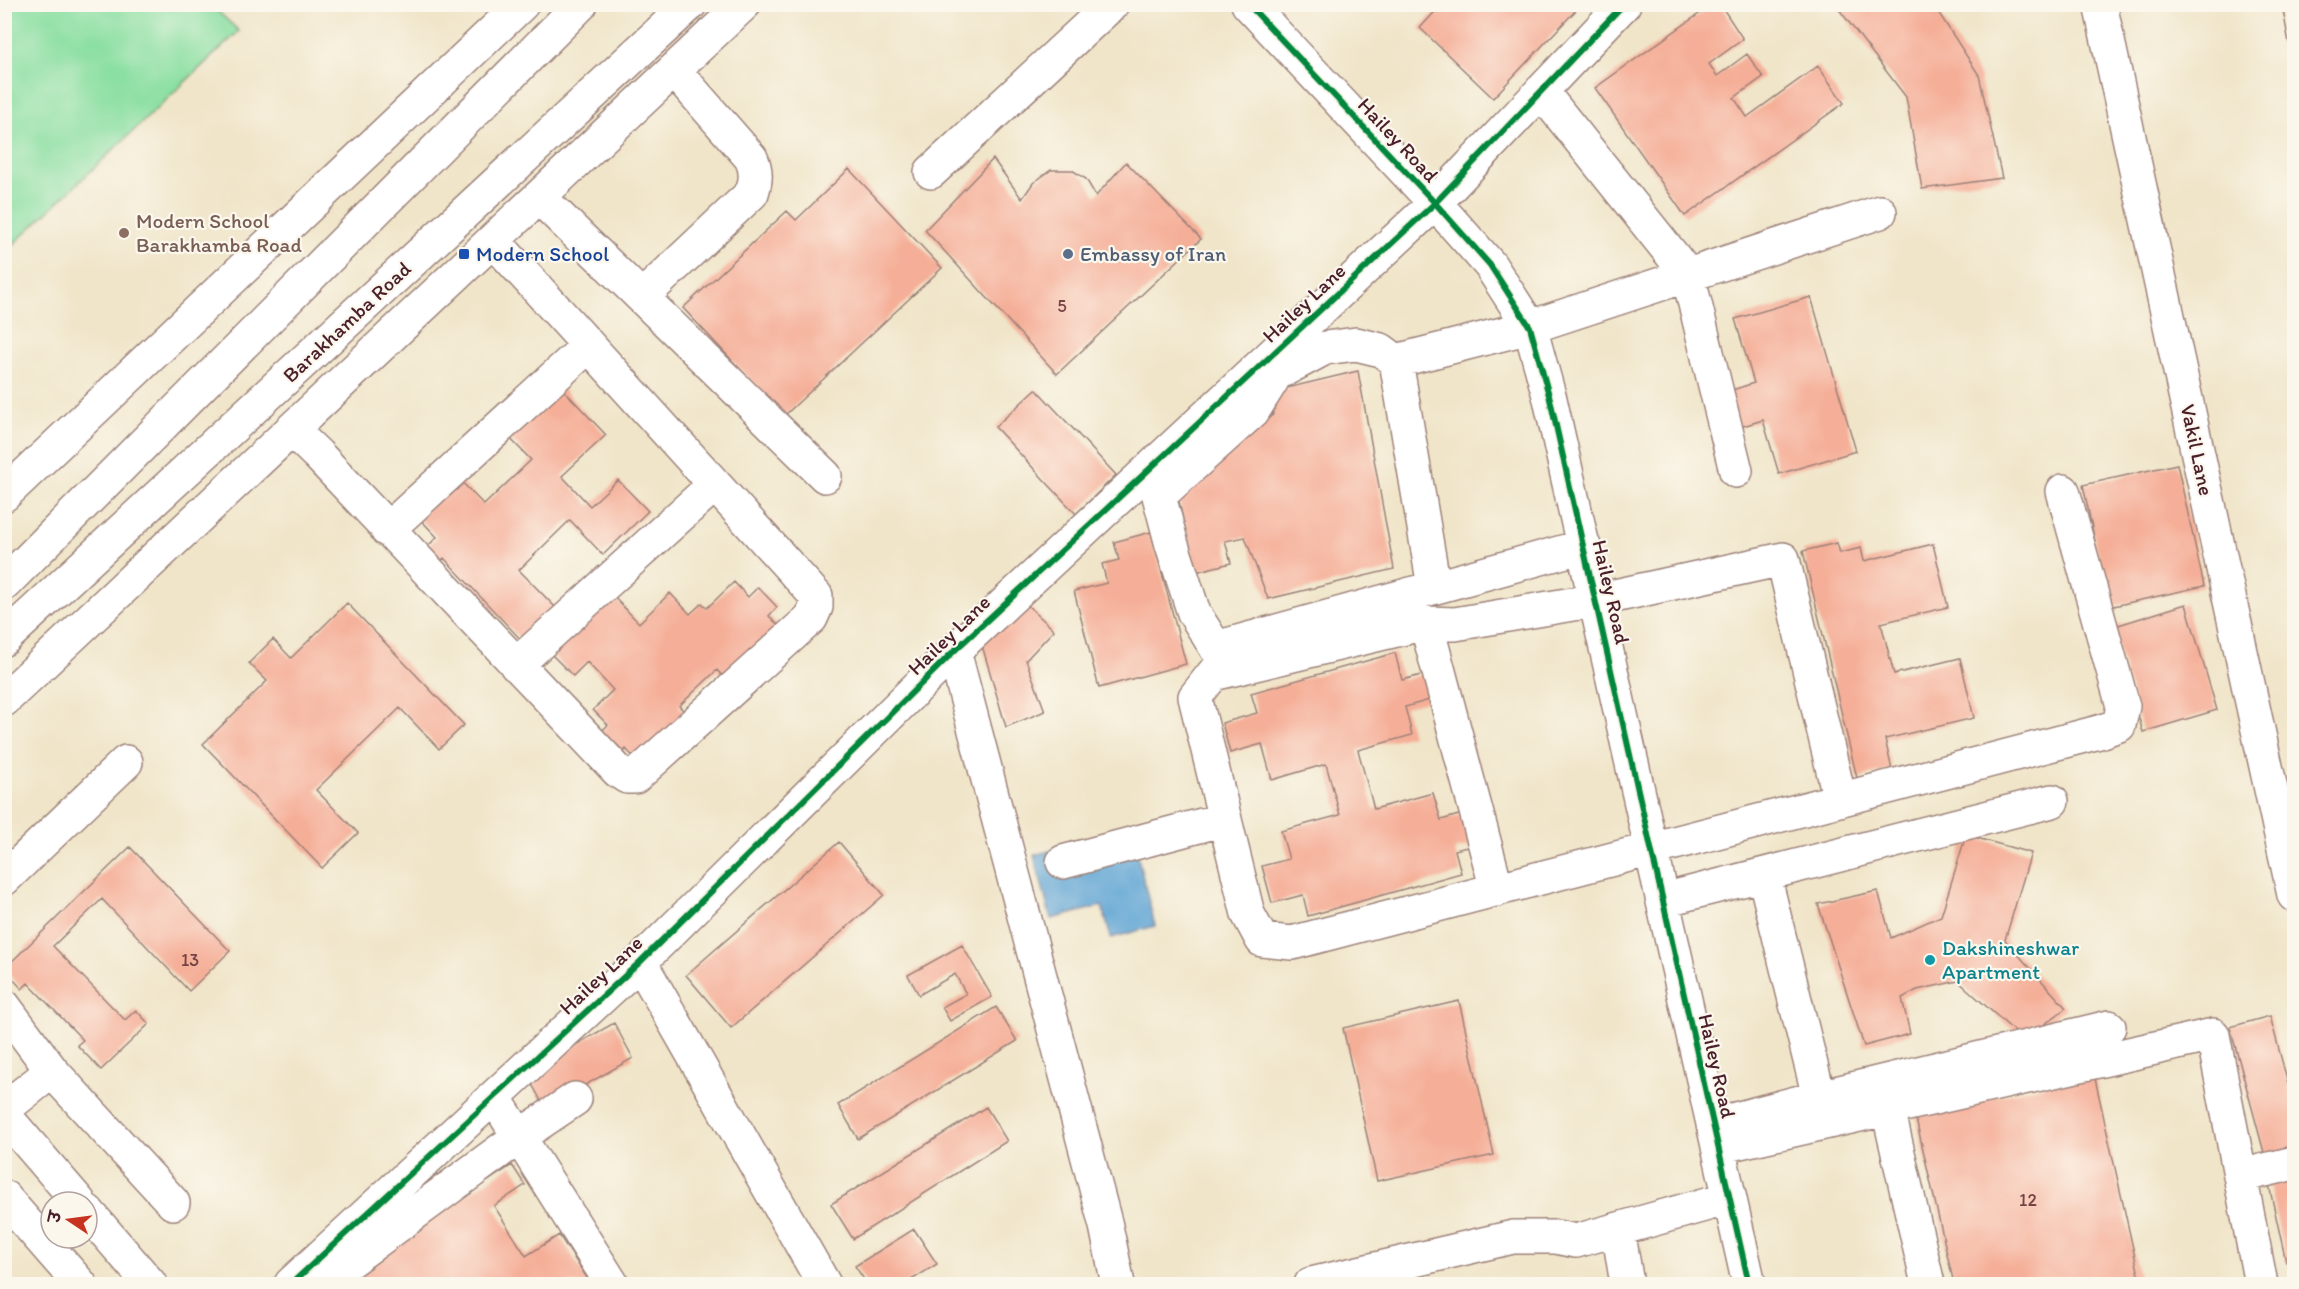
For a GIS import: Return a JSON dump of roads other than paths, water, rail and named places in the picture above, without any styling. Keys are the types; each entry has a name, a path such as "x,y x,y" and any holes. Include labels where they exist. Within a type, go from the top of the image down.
{"street":[{"path":"4,495 522,4"},
{"path":"4,584 581,4"},
{"name":"Barakhamba Road","path":"4,639 690,4"},
{"path":"4,700 744,4"},
{"path":"931,172 1112,4"},
{"name":"Hailey Road","path":"1248,4 1435,203 1490,265 1530,327 1550,399 1584,546 1749,1284"},
{"name":"Hailey Lane","path":"291,1284 640,963 954,651 1435,203 1624,4"},
{"name":"Vakil Lane","path":"2100,4 2295,895"},
{"path":"642,297 752,193 756,179 755,167 751,158 674,70"},
{"path":"1541,91 1688,275 1736,471"},
{"path":"539,197 825,476"},
{"path":"1396,361 1530,327 1880,212"},
{"path":"292,430 618,771 627,777 635,777 811,618 816,607 816,596 493,240"},
{"path":"1434,587 1396,361 1380,350 1356,344 1325,348 1276,374 1252,411 1159,496 1194,613 1216,648 1584,546"},
{"path":"387,530 588,346"},
{"path":"516,665 714,485"},
{"path":"1840,800 1783,560 1596,600 1455,624 1426,623 1213,674 1195,697 1248,914 1262,940 1292,943 1497,890 1652,849 1840,800 2099,732 2119,725 2123,706 2063,491"},
{"path":"1426,623 1497,890"},
{"path":"954,651 1106,1226 1118,1284"},
{"path":"4,879 126,762"},
{"path":"1663,900 2052,801"},
{"path":"1063,862 1225,819"},
{"path":"1764,875 1819,1097"},
{"path":"640,963 824,1284"},
{"path":"4,1006 52,1071 173,1203"},
{"path":"1715,1136 1819,1097 2109,1027"},
{"path":"1715,1136 1888,1109 2213,1035 2261,1284"},
{"path":"4,1109 52,1071"},
{"path":"494,1097 612,1284"},
{"path":"335,1280 520,1136 575,1099"},
{"path":"1888,1109 1928,1284"},
{"path":"4,1115 69,1190"},
{"path":"2240,1176 2295,1163"},
{"path":"4,1197 80,1284"},
{"path":"1311,1284 1514,1236 1576,1241 1730,1198"},
{"path":"99,1225 150,1284"},
{"path":"1618,1229 1627,1284"}],"water":[{"path":"1131,830 1155,926 1111,938 1102,906 1051,919 1034,855"}],"place":[{"name":"Modern School Barakhamba Road","path":"124,233"},
{"name":"Modern School","path":"464,254"},
{"name":"Embassy of Iran","path":"1068,254"},
{"name":"Dakshineshwar Apartment","path":"1930,960"}]}
